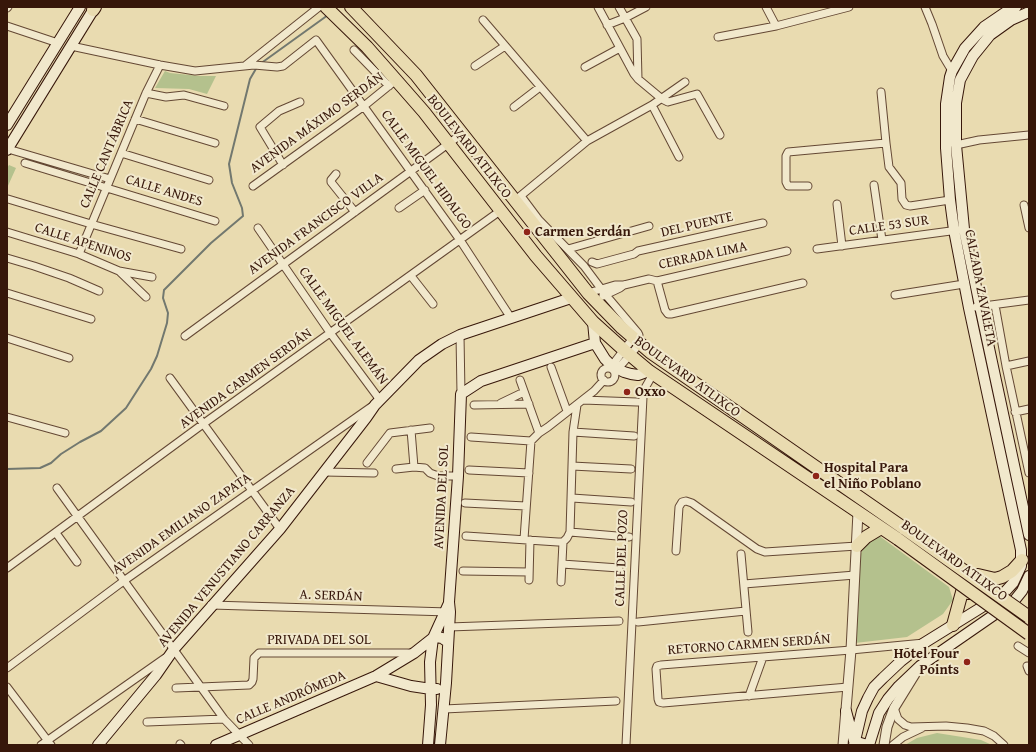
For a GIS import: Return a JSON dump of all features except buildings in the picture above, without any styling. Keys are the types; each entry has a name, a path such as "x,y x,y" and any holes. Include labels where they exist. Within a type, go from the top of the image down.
{"main road":[{"path":"7,125 80,7"},
{"name":"BOULEVARD ATLIXCO","path":"326,7 367,47 393,83 424,112 500,211 571,298 593,322 627,353 651,373 898,539 1029,634"},
{"name":"CALZADA ZAVALETA","path":"1016,7 984,27 965,48 952,71 948,84 946,104 946,148 950,200 980,306 1029,535"},
{"path":"8,149 94,8"},
{"name":"BOULEVARD ATLIXCO","path":"354,10 416,74 597,294 622,328 650,352 886,515 1029,617"},
{"name":"CALZADA ZAVALETA","path":"854,743 862,711 874,688 901,661 924,643 1003,594 1016,579 1020,570 1022,560 1021,550 964,284 959,230 956,103 960,80 973,56 990,35 1011,20 1029,12"},
{"name":"AVENIDA VENUSTIANO CARRANZA","path":"98,745 211,605 280,529 377,402 425,356 442,344 460,335 571,298"},
{"path":"593,322 595,343 605,359 614,369 638,375 651,373"},
{"path":"461,394 481,381 595,343"},
{"name":"AVENIDA DEL SOL","path":"440,745 446,683 449,627 448,609 458,476 461,394"},
{"path":"886,515 901,521 978,574 1029,612 1020,620 1016,631"},
{"path":"857,546 866,537 881,528 893,543 1016,631 1024,643"},
{"path":"978,574 995,578 1002,577 1012,571 1022,560"},
{"path":"962,592 969,593 974,591 979,583 978,574"},
{"path":"846,712 854,743 868,745 879,714 888,699 899,686 920,666 1014,601 1022,591 1029,576"},
{"path":"953,625 962,592"},
{"name":"AVENIDA DEL SOL","path":"428,745 431,705 430,662 433,638 448,609"},
{"path":"433,638 442,638 448,642"},
{"name":"CALLE ANDRÓMEDA","path":"219,744 376,676 414,653 433,638"},
{"path":"376,676 411,686 431,689 437,689 446,683"}],"street":[{"path":"71,46 195,71 246,66 319,7"},
{"path":"598,7 638,79 662,99 670,102 696,94 720,135"},
{"path":"619,7 637,39 638,79"},
{"path":"607,25 646,7"},
{"path":"766,7 776,26"},
{"path":"718,37 776,26 849,7"},
{"path":"924,7 932,24 943,56 952,71"},
{"path":"483,20 587,141"},
{"path":"7,26 58,43"},
{"name":"CALLE MIGUEL HIDALGO","path":"246,66 254,64 277,67 283,66 316,40 425,190 511,318"},
{"path":"475,66 505,46"},
{"path":"585,67 620,48"},
{"path":"354,50 393,83"},
{"name":"CALLE CANTÁBRICA","path":"79,254 146,93 160,65"},
{"path":"597,294 584,266 522,203 587,141 662,99 684,82"},
{"name":"AVENIDA MÁXIMO SERDÁN","path":"253,186 364,106 393,83"},
{"path":"514,107 540,87"},
{"path":"881,92 889,167 901,183 902,199 906,205 910,206 950,200"},
{"path":"146,93 166,97 184,95 224,106"},
{"path":"283,165 260,127 279,111 300,102"},
{"path":"652,105 679,157"},
{"path":"135,119 215,143"},
{"name":"AVENIDA FRANCISCO VILLA","path":"185,336 463,133"},
{"path":"956,145 979,140 1029,135"},
{"path":"808,186 788,186 786,182 786,156 788,152 886,143"},
{"path":"8,149 110,179"},
{"path":"121,153 209,180"},
{"name":"CALLE ANDES","path":"24,163 214,221"},
{"path":"336,174 331,182 355,212"},
{"path":"874,186 882,240"},
{"path":"399,208 425,190"},
{"path":"8,199 181,249"},
{"path":"837,204 842,246"},
{"path":"1024,205 1029,228"},
{"name":"AVENIDA CARMEN SERDÁN","path":"7,568 203,424 331,334 500,211"},
{"name":"DEL PUENTE","path":"584,266 596,259 633,250 638,251 762,223"},
{"path":"568,249 648,226"},
{"name":"CALLE MIGUEL ALEMÁN","path":"258,228 377,402"},
{"name":"CALLE 53 SUR","path":"817,249 959,230"},
{"name":"CALLE APENINOS","path":"7,232 79,254 119,271 152,277"},
{"name":"CERRADA LIMA","path":"597,294 615,285 624,285 649,279 657,281 787,251"},
{"path":"7,258 69,278 99,291"},
{"path":"119,271 146,297"},
{"path":"410,276 433,304"},
{"path":"657,281 668,314 802,283"},
{"path":"895,295 964,284"},
{"path":"7,293 91,320"},
{"path":"969,308 1029,300"},
{"path":"995,305 1015,412 1027,458 1029,473"},
{"name":"AVENIDA DEL SOL","path":"460,335 461,394"},
{"path":"7,338 69,358"},
{"path":"604,380 608,382 613,381 615,377 614,369 627,353 630,342 636,340"},
{"path":"1006,366 1029,361"},
{"path":"551,367 567,411"},
{"path":"604,380 602,377 602,372 605,369 614,369"},
{"name":"CALLE DEL POZO","path":"626,745 643,397 651,373"},
{"path":"170,378 280,529"},
{"path":"520,380 539,433"},
{"path":"463,571 529,576 526,506 531,441 539,433 583,400 604,380"},
{"path":"498,404 524,392"},
{"path":"583,400 637,402"},
{"name":"AVENIDA EMILIANO ZAPATA","path":"7,668 125,580 377,402"},
{"path":"474,405 529,404"},
{"path":"466,536 563,542 568,538 570,532 572,466 577,404"},
{"path":"1015,412 1029,409"},
{"path":"7,417 65,433"},
{"path":"367,463 390,433 430,428"},
{"path":"411,430 414,467"},
{"path":"574,432 634,436"},
{"path":"471,437 531,441"},
{"path":"572,466 631,469"},
{"path":"396,468 425,468 430,473 438,476 458,476"},
{"path":"469,470 529,473"},
{"path":"324,472 374,473"},
{"path":"57,488 125,580 172,652 201,687 224,719 249,745"},
{"path":"572,498 631,502"},
{"path":"676,551 679,507 682,502 686,501 692,503 757,549 765,552 857,546"},
{"path":"465,503 526,506"},
{"path":"843,745 851,650 858,512"},
{"path":"570,532 629,536"},
{"path":"56,533 76,562"},
{"path":"561,582 563,542"},
{"path":"741,554 748,632"},
{"path":"562,564 619,568"},
{"path":"744,584 855,575"},
{"name":"A. SERDÁN","path":"211,605 448,609"},
{"path":"638,622 746,611"},
{"path":"449,627 619,621"},
{"name":"RETORNO CARMEN SERDÁN","path":"848,687 663,703 659,702 658,699 656,669 657,666 661,665 924,643"},
{"path":"1024,643 1029,653"},
{"path":"41,745 49,743 172,652"},
{"name":"PRIVADA DEL SOL","path":"176,688 249,684 254,679 254,658 259,653 414,653"},
{"path":"749,696 762,656"},
{"path":"884,745 894,708 920,666"},
{"path":"7,687 49,743"},
{"path":"444,709 616,701"},
{"path":"894,708 896,715 901,722 911,727 946,726 984,731 994,736 1004,745"},
{"path":"147,722 224,719"},
{"path":"893,745 902,737 924,727"}],"green space":[{"path":"165,71 170,73 200,76 216,76 207,94 189,89 155,88"},
{"path":"9,165 16,168 7,188 7,168"},
{"path":"878,535 949,587 953,600 943,614 907,637 855,643 860,555 867,542"},
{"path":"937,733 981,740 992,745 905,745 917,738"}],"waterway":[{"path":"260,64 328,15"},
{"path":"7,469 40,468 51,463 61,454 80,442 101,431 126,408 151,369 157,356 167,323 168,313 163,298 164,290 211,243 243,216 242,208 232,183 229,164 250,79 257,67"}],"place":[{"name":"Carmen Serdán","path":"527,232"},
{"name":"Oxxo","path":"627,392"},
{"name":"Hospital Para el Niño Poblano","path":"816,476"},
{"name":"Hotel Four Points","path":"967,662"}]}
